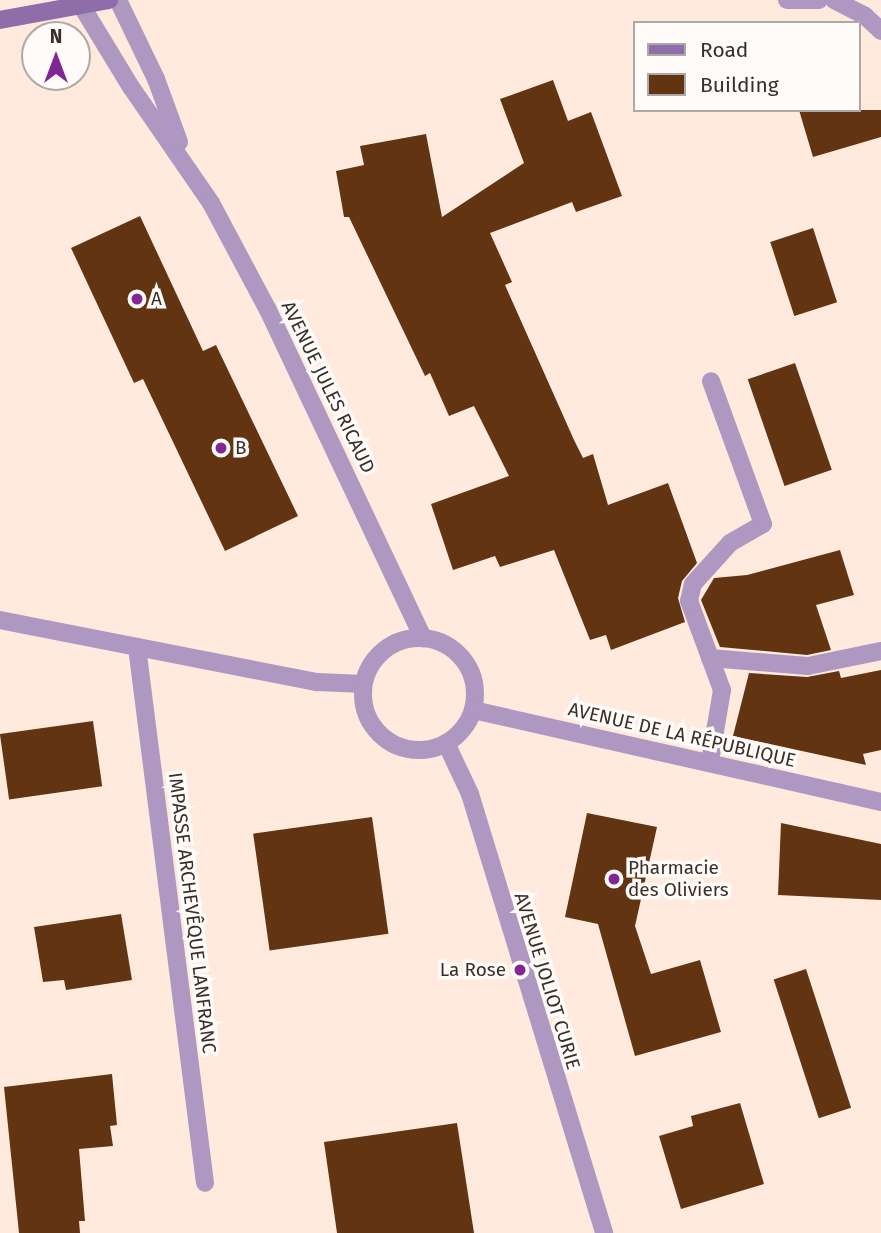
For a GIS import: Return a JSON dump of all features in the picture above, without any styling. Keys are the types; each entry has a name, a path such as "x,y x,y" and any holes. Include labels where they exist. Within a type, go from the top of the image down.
{"main road":[{"path":"0,20 79,3 109,0"}],"street":[{"name":"AVENUE JULES RICAUD","path":"118,0 156,79 184,159"},
{"path":"787,0 819,0"},
{"path":"834,0 865,16 881,31"},
{"name":"AVENUE JULES RICAUD","path":"79,3 131,87 184,159 268,310 423,638"},
{"path":"710,761 722,690 689,601 693,584 730,542 763,524 711,381"},
{"path":"0,620 317,682 363,684"},
{"path":"423,638 459,654 475,690 473,710 462,729 446,743 425,750 404,748 385,740 371,724 363,704 363,684 371,665 385,649 423,638"},
{"name":"IMPASSE ARCHEVÊQUE LANFRANC","path":"137,647 205,1183"},
{"path":"710,658 808,666 881,651"},
{"name":"AVENUE DE LA RÉPUBLIQUE","path":"473,710 710,761 881,802"},
{"name":"AVENUE JOLIOT CURIE","path":"446,743 470,794 604,1233"}],"building":[{"path":"553,80 568,121 591,112 622,196 576,212 572,202 490,233 512,282 505,285 583,458 593,454 608,505 668,483 697,563 682,581 678,598 685,622 611,650 606,635 590,640 554,550 500,567 495,556 453,570 431,504 509,476 474,406 449,416 430,373 425,376 349,217 344,217 336,171 364,165 360,146 426,134 442,217 524,163 500,99"},
{"path":"881,110 881,137 813,157 800,112"},
{"path":"140,216 203,351 216,345 298,516 225,551 143,379 134,383 71,248"},
{"path":"813,228 837,302 794,316 770,242"},
{"path":"795,363 832,470 785,486 748,379"},
{"path":"840,550 854,595 816,605 831,650 807,655 720,647 701,600 714,578 747,575"},
{"path":"881,670 881,750 863,754 866,765 733,736 749,673 807,677 839,671 841,678"},
{"path":"93,721 102,786 9,799 0,734"},
{"path":"587,813 657,827 635,926 651,974 700,960 721,1032 635,1056 598,924 565,917"},
{"path":"372,817 388,934 270,951 253,834"},
{"path":"781,823 881,844 881,900 778,895"},
{"path":"121,914 132,980 66,990 64,980 43,982 34,927"},
{"path":"806,969 851,1108 819,1118 774,980"},
{"path":"112,1074 117,1125 110,1126 113,1146 79,1149 85,1221 79,1221 80,1233 19,1233 4,1087"},
{"path":"740,1103 764,1184 681,1209 659,1136 693,1126 691,1116"},
{"path":"457,1123 474,1233 337,1233 324,1142"}],"place":[{"name":"A","path":"137,299"},
{"name":"B","path":"221,448"},
{"name":"Pharmacie des Oliviers","path":"614,879"},
{"name":"La Rose","path":"520,970"}]}
